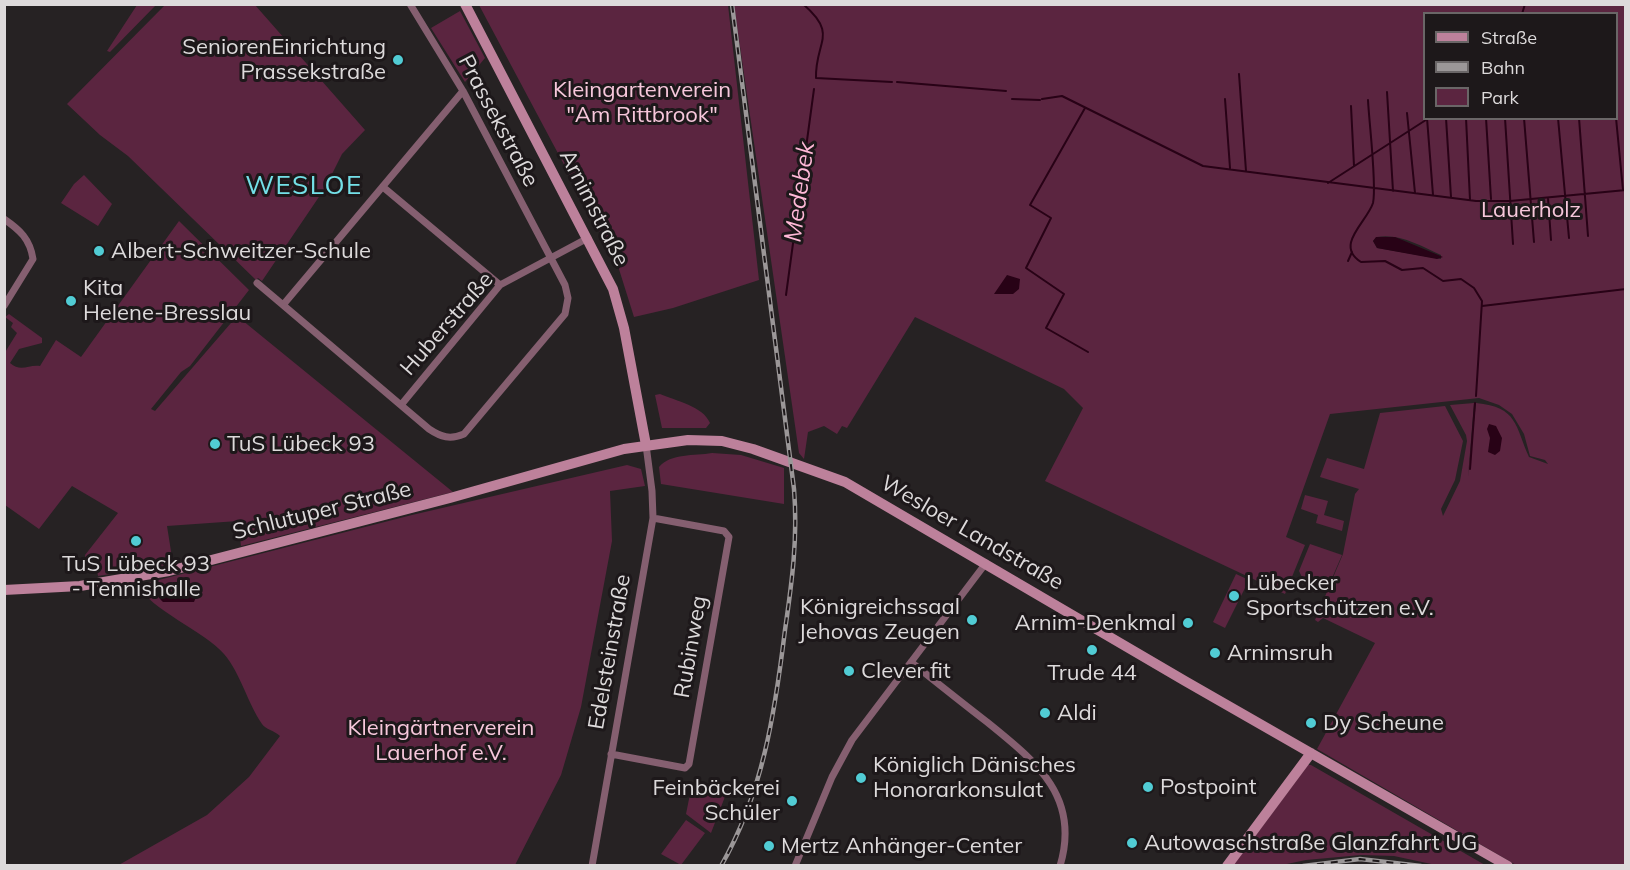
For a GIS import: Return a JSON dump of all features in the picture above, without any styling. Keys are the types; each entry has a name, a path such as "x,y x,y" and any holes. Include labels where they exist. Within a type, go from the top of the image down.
{"main road":[{"name":"Arnimstraße","path":"465,4 613,288 624,328 646,445"},
{"name":"Wesloer Landstraße","path":"646,445 699,439 722,441 778,457 855,487 1508,866"},
{"name":"Schlutuper Straße","path":"4,590 80,586 169,571 646,445"},
{"path":"1227,866 1311,753"}],"street":[{"name":"Prassekstraße","path":"258,283 436,434 456,438 464,434 565,314 568,298 565,285 463,91 410,4"},
{"path":"284,305 463,91"},
{"path":"383,187 500,285"},
{"path":"4,219 23,234 30,244 33,259 5,306"},
{"name":"Huberstraße","path":"401,405 500,285 588,238"},
{"name":"Edelsteinstraße","path":"592,866 652,518 652,491 646,445"},
{"name":"Rubinweg","path":"611,754 687,767 729,537 727,533 652,518"},
{"path":"795,866 838,763 861,728 986,563"},
{"path":"911,662 1020,749 1049,778 1060,802 1065,829 1060,866"}],"green space":[{"path":"137,5 156,5 110,52 107,51"},
{"path":"165,5 255,5 365,130 342,154 325,188 262,281 258,278 256,280 128,156 100,135 67,104"},
{"name":"Kleingartenverein \"Am Rittbrook\"","path":"479,5 728,5 759,280 673,308 634,317 618,266"},
{"name":"Lauerholz","path":"734,5 1625,5 1625,865 1516,865 1317,749 1375,643 1323,618 1318,622 1315,620 1343,554 1355,494 1359,489 1320,477 1327,458 1364,469 1380,413 1445,406 1463,441 1455,480 1441,509 1443,516 1460,481 1467,441 1450,405 1474,403 1468,477 1476,403 1490,405 1508,414 1517,427 1529,457 1548,464 1545,460 1530,456 1524,434 1512,414 1499,405 1479,398 1330,414 1286,537 1305,545 1285,594 1045,481 1083,408 1064,389 915,317 847,428 842,426 837,434 824,426 808,432 804,459 799,453","holes":["1385,236 1410,241 1441,255 1441,259 1377,248 1373,241 1377,237"]},
{"path":"460,11 485,58 465,82 431,28"},
{"path":"84,175 112,204 98,226 61,203 74,184"},
{"path":"179,221 249,290 190,366 181,372 151,409 155,411 237,316 453,492 241,546 238,521 167,526 173,564 98,576 97,570 88,571 85,555 118,513 72,486 39,529 5,505 4,354 17,333 11,327 13,323 5,317 9,314 42,338 42,343 19,349 10,363 14,366 21,368 40,366 56,340 81,357"},
{"path":"660,394 695,408 710,423 706,428 662,428 655,395"},
{"path":"712,453 741,455 784,468 784,504 661,484 659,467 670,459"},
{"name":"Kleingärtnerverein Lauerhof e.V.","path":"627,465 641,469 645,486 610,491 612,541 581,707 561,775 515,865 117,866 207,815 249,777 280,736 262,724 235,670 224,654 204,637 153,603 139,585 412,515"},
{"path":"1305,495 1328,501 1324,515 1344,521 1342,531 1316,523 1318,515 1301,509"},
{"path":"1310,544 1342,555 1329,585 1302,577 1299,571"},
{"name":"Lübecker Sportschützen e.V.","path":"1236,574 1249,580 1225,628 1213,622"},
{"path":"1308,765 1485,865 1436,865 1394,856 1361,855 1306,860 1282,865 1233,866"},
{"path":"691,789 726,794 711,833 686,814"},
{"path":"686,820 705,833 681,865 661,854"}],"shaded area":[{"path":"1376,237 1395,237 1443,257 1437,259 1377,248 1373,241"},
{"path":"1007,275 1020,279 1019,289 1013,294 994,294"},
{"path":"1489,424 1496,426 1502,438 1500,451 1495,455 1488,452 1490,438 1487,429"},
{"path":"190,586 198,592 194,602 163,602 160,599 163,594 175,595"}],"waterway":[{"name":"Medebek","path":"803,4 820,23 823,31 816,78 892,82"},
{"path":"1523,12 1525,4"},
{"path":"1239,74 1246,171"},
{"path":"897,82 1006,91"},
{"name":"Medebek","path":"786,295 814,89"},
{"path":"1387,92 1393,191"},
{"path":"1042,99 1062,96 1203,166 1476,201 1510,201 1626,190"},
{"path":"1012,99 1040,100"},
{"path":"1225,99 1230,168"},
{"path":"1368,100 1373,203 1351,241 1351,248 1361,262 1385,261 1402,270 1423,268 1443,281 1461,279 1474,288 1482,301 1476,396"},
{"path":"1351,106 1354,166"},
{"path":"1085,108 1030,205 1051,218 1026,268 1064,294 1046,328 1088,352"},
{"path":"1407,113 1415,193"},
{"path":"1328,183 1426,120"},
{"path":"1427,120 1433,195"},
{"path":"1446,120 1451,197"},
{"path":"1466,120 1470,200"},
{"path":"1486,120 1491,199"},
{"path":"1505,120 1513,244"},
{"path":"1524,120 1534,242"},
{"path":"1558,120 1569,238"},
{"path":"1579,120 1588,236"},
{"path":"1616,120 1623,190"},
{"path":"1548,198 1551,240"},
{"path":"1348,261 1352,252"},
{"path":"1482,306 1626,289"},
{"path":"1470,469 1475,403"}],"railway":[{"path":"721,866 747,810 765,751 781,661 795,542 794,489 732,4"},
{"path":"1303,866 1360,859 1421,866"}],"place":[{"name":"SeniorenEinrichtung Prassekstraße","path":"398,60"},
{"name":"Albert-Schweitzer-Schule","path":"99,251"},
{"name":"Kita Helene-Bresslau","path":"71,301"},
{"name":"TuS Lübeck 93","path":"215,444"},
{"name":"TuS Lübeck 93 - Tennishalle","path":"136,541"},
{"name":"Lübecker Sportschützen e.V.","path":"1234,596"},
{"name":"Königreichssaal Jehovas Zeugen","path":"972,620"},
{"name":"Arnim-Denkmal","path":"1188,623"},
{"name":"Trude 44","path":"1092,650"},
{"name":"Arnimsruh","path":"1215,653"},
{"name":"Clever fit","path":"849,671"},
{"name":"Aldi","path":"1045,713"},
{"name":"Dy Scheune","path":"1311,723"},
{"name":"Königlich Dänisches Honorarkonsulat","path":"861,778"},
{"name":"Postpoint","path":"1148,787"},
{"name":"Feinbäckerei Schüler","path":"792,801"},
{"name":"Autowaschstraße Glanzfahrt UG","path":"1132,843"},
{"name":"Mertz Anhänger-Center","path":"769,846"}],"district":[{"name":"WESLOE","path":"304,186"}]}
